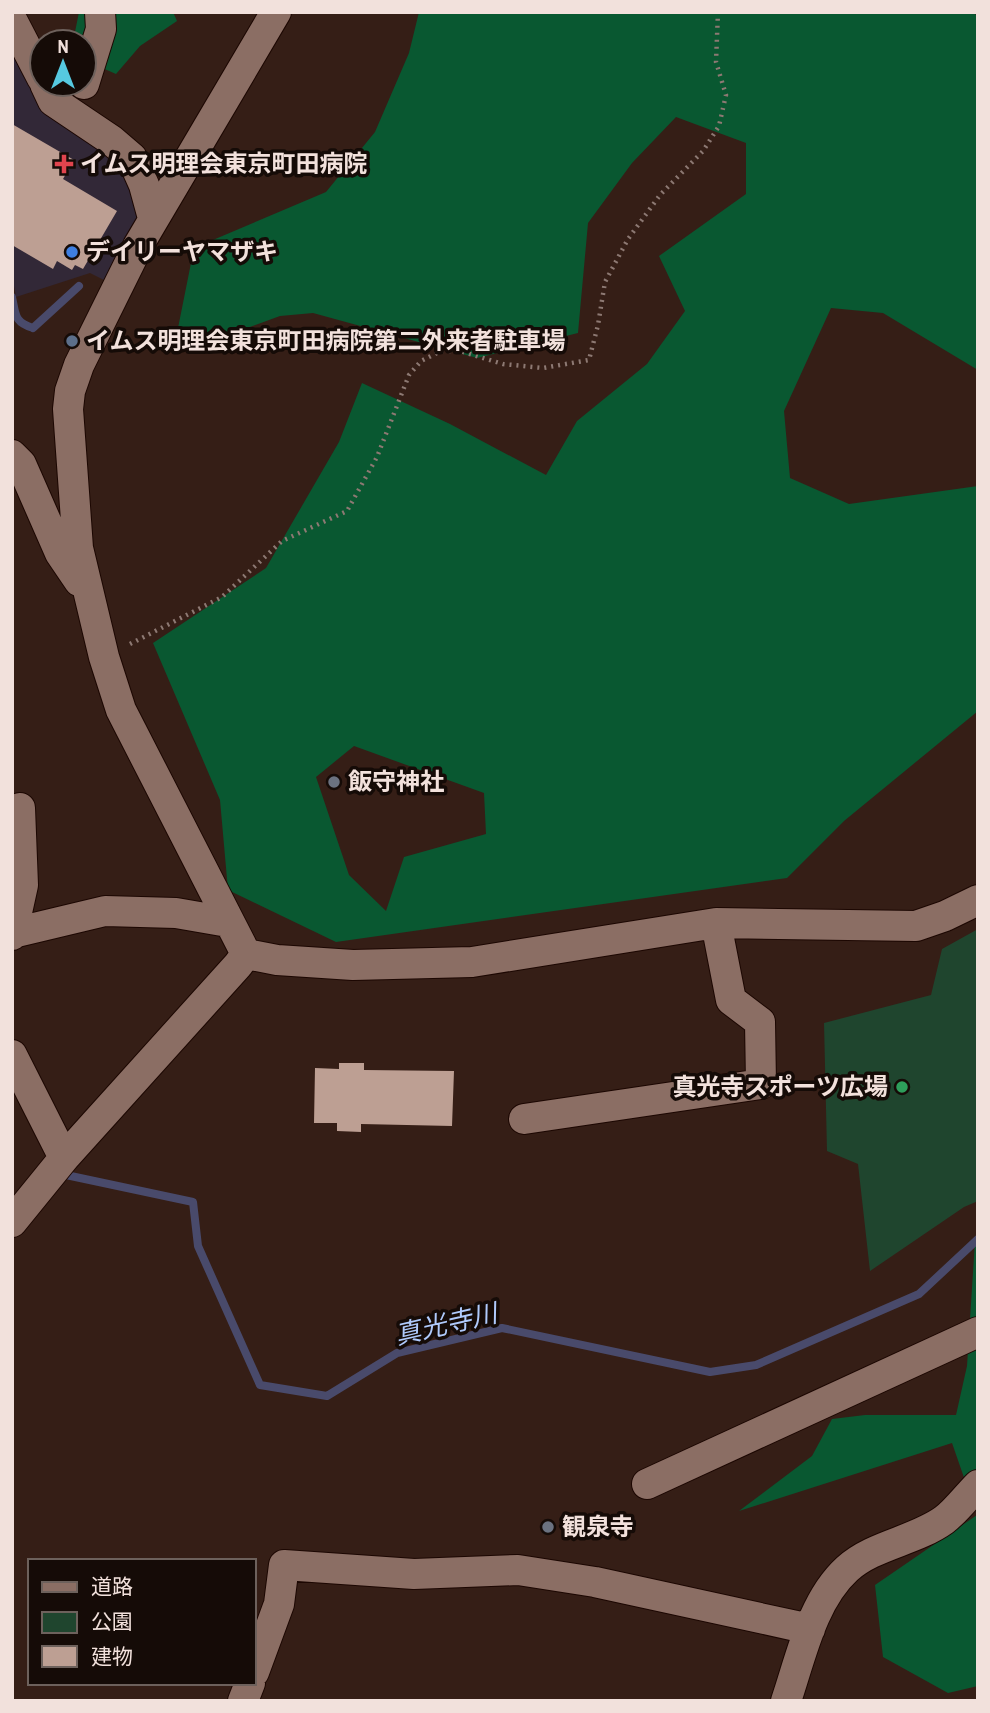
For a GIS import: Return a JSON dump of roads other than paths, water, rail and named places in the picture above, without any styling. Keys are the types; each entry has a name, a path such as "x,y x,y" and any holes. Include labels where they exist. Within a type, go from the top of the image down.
{"street":[{"path":"98,39 101,29 100,12"},
{"path":"276,12 153,218 91,339 70,391 68,409 78,548 104,657 121,710 246,954 277,960 354,965 472,962 716,923 916,926 946,916 978,900"},
{"path":"12,20 28,51"},
{"path":"52,98 111,139 132,158 144,185 153,218"},
{"path":"74,114 79,98"},
{"path":"12,455 21,464 60,553 89,596"},
{"path":"20,808 23,886 13,934 105,911 176,913 228,922"},
{"path":"524,1119 761,1084 760,1022 731,1000 716,923"},
{"path":"12,1222 64,1158 246,954"},
{"path":"12,1055 64,1158"},
{"path":"647,1483 978,1332"},
{"path":"786,1701 810,1629 835,1581 850,1567 945,1519 978,1485"},
{"path":"256,1667 279,1605 284,1565 414,1574 518,1570 595,1582 810,1629"}],"waterway":[{"path":"33,328 79,286"},
{"path":"12,297 19,320 33,328"},
{"name":"真光寺川","path":"66,1175 193,1202 198,1246 260,1385 327,1396 397,1353 502,1328 710,1372 756,1365 919,1294 978,1239"}],"place":[{"name":"イムス明理会東京町田病院","path":"64,164"},
{"name":"デイリーヤマザキ","path":"72,252"},
{"name":"イムス明理会東京町田病院第二外来者駐車場","path":"72,341"},
{"name":"飯守神社","path":"334,782"},
{"name":"真光寺スポーツ広場","path":"902,1087"},
{"name":"観泉寺","path":"548,1527"}]}
